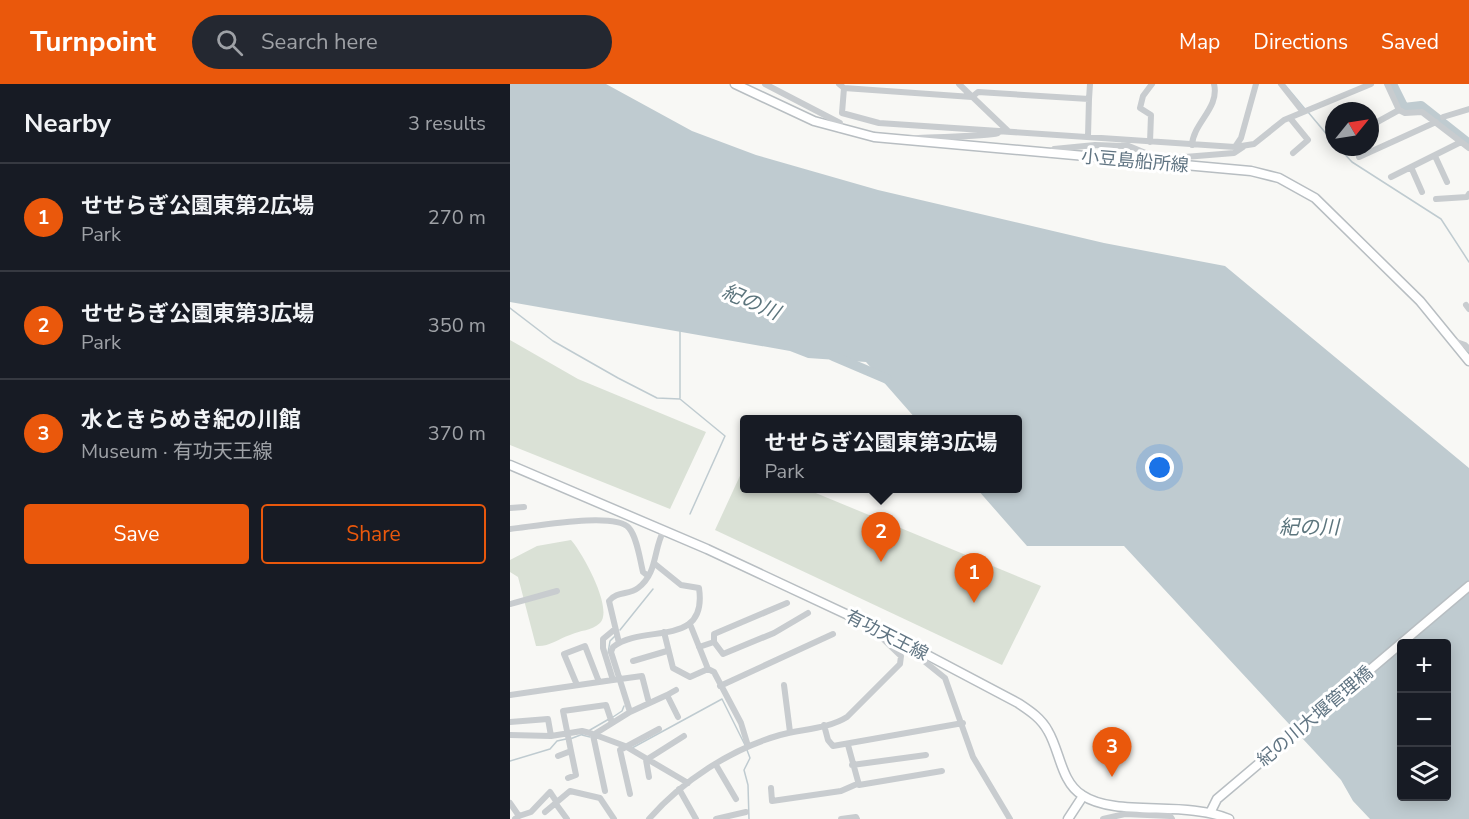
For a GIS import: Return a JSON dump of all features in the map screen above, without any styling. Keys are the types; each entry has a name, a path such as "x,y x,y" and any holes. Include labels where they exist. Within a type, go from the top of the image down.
{"main road":[{"name":"小豆島船所線","path":"735,84 795,114 840,129 904,141 1160,161 1251,171 1298,186 1333,214 1420,301 1469,361"},
{"name":"有功天王線","path":"510,465 664,530 878,629 1031,711 1047,730 1069,781 1083,796"},
{"name":"紀の川大堰管理橋","path":"1211,811 1217,799 1469,586"},
{"path":"1068,819 1083,796 1101,804 1211,811 1229,819"}],"street":[{"path":"765,84 823,112 840,123 840,129"},
{"path":"959,84 1008,131"},
{"path":"987,93 988,84"},
{"path":"1088,136 1090,84"},
{"path":"1150,142 1152,117 1140,108 1143,96 1152,84"},
{"path":"1192,145 1194,129 1202,123 1211,105 1214,84"},
{"path":"1235,147 1241,138 1256,84"},
{"path":"1281,84 1306,111"},
{"path":"1050,154 1054,149 1150,142 1243,147 1254,144 1290,118 1371,84"},
{"path":"1387,84 1399,110 1405,113 1422,112 1469,148"},
{"path":"972,98 893,87 841,86 842,113 879,123 1081,138 1088,136 1124,143 1160,161 1234,153 1243,147"},
{"path":"972,98 978,92 1089,99"},
{"path":"1443,117 1469,109"},
{"path":"1379,121 1399,110"},
{"path":"1290,118 1308,140 1293,153"},
{"path":"1359,157 1436,122"},
{"path":"904,141 910,136 982,137 1008,131"},
{"path":"1241,138 1254,144"},
{"path":"1391,177 1461,142"},
{"path":"1435,156 1447,182"},
{"path":"1411,167 1422,192"},
{"path":"1436,199 1467,197 1469,194"},
{"path":"1454,341 1465,345 1469,350"},
{"path":"510,508 524,507"},
{"path":"510,529 600,519 624,524 632,533 643,572 648,576"},
{"path":"619,641 609,601 614,595 637,589 648,576 655,564 655,548 664,530"},
{"path":"617,680 611,652 619,641 664,632 671,633 690,624 701,604 699,588 681,585 655,564"},
{"path":"510,604 557,591"},
{"path":"787,603 714,634 714,642 723,654 774,633 808,613"},
{"path":"690,624 708,669 714,672 741,723 746,747"},
{"path":"615,629 603,639 603,648 630,711"},
{"path":"649,819 679,789 746,747 790,732 839,722 847,717 900,664 901,656 877,633 878,629"},
{"path":"664,632 673,668 690,677 708,669"},
{"path":"720,686 833,634"},
{"path":"699,647 714,642"},
{"path":"577,686 564,654 585,646 599,682"},
{"path":"633,661 667,651"},
{"path":"914,653 945,678 974,757 1011,819"},
{"path":"510,695 642,676 650,703"},
{"path":"784,685 790,732"},
{"path":"592,736 610,719 676,690"},
{"path":"667,695 678,717"},
{"path":"568,777 576,776 563,711 606,705 610,719"},
{"path":"510,722 548,719 550,736"},
{"path":"824,725 832,746 963,723"},
{"path":"625,748 658,729"},
{"path":"510,735 568,737 582,731 648,758 688,783"},
{"path":"592,736 605,791"},
{"path":"648,758 684,736"},
{"path":"848,745 857,784"},
{"path":"625,748 630,794"},
{"path":"558,756 571,751"},
{"path":"852,765 926,755"},
{"path":"648,758 649,777"},
{"path":"716,765 736,799"},
{"path":"771,788 772,801 841,791 857,784 942,771"},
{"path":"679,789 696,819"},
{"path":"545,812 570,791 600,798 614,819"},
{"path":"510,803 517,818 531,812 550,792 567,819"},
{"path":"716,819 746,812"},
{"path":"1103,819 1125,814 1170,816 1172,819"},
{"path":"841,819 856,817 857,819"}],"shaded area":[{"path":"510,340 578,379 706,432 670,509 510,445"},
{"path":"740,476 740,493 816,493 1041,586 1002,665 715,530"},
{"path":"571,540 595,581 603,606 603,616 600,623 593,628 549,644 536,646 518,577 510,572 510,560 537,546"}],"water":[{"name":"紀の川","path":"510,84 606,84 692,131 756,155 878,190 1104,243 1225,266 1469,468 1469,819 1370,819 1353,801 1341,780 1124,546 1027,546 981,493 1022,493 1022,415 912,415 866,362 808,358 790,351 510,302"}],"waterway":[{"path":"1392,84 1404,108 1421,106 1469,144"},
{"path":"1285,85 1305,109"},
{"path":"1308,112 1325,132"},
{"path":"1346,156 1352,162 1441,219 1469,262"},
{"path":"510,308 553,341 618,378 657,398 680,399 725,436 690,514"},
{"path":"680,331 680,398"},
{"name":"紀の川","path":"833,356 887,379"},
{"path":"620,630 653,589"},
{"path":"608,653 610,641 615,636"},
{"path":"632,748 722,699 745,745"},
{"path":"613,717 622,711 624,706"},
{"path":"590,730 609,719"},
{"path":"570,739 583,734"},
{"path":"582,735 590,737"},
{"path":"510,761 550,749 557,741 566,739"},
{"path":"747,750 750,758 744,770 748,785 749,819"}],"place":[{"name":"せせらぎ公園東第3広場","path":"881,562"},
{"name":"せせらぎ公園東第2広場","path":"974,603"},
{"name":"水ときらめき紀の川館","path":"1112,777"}]}
